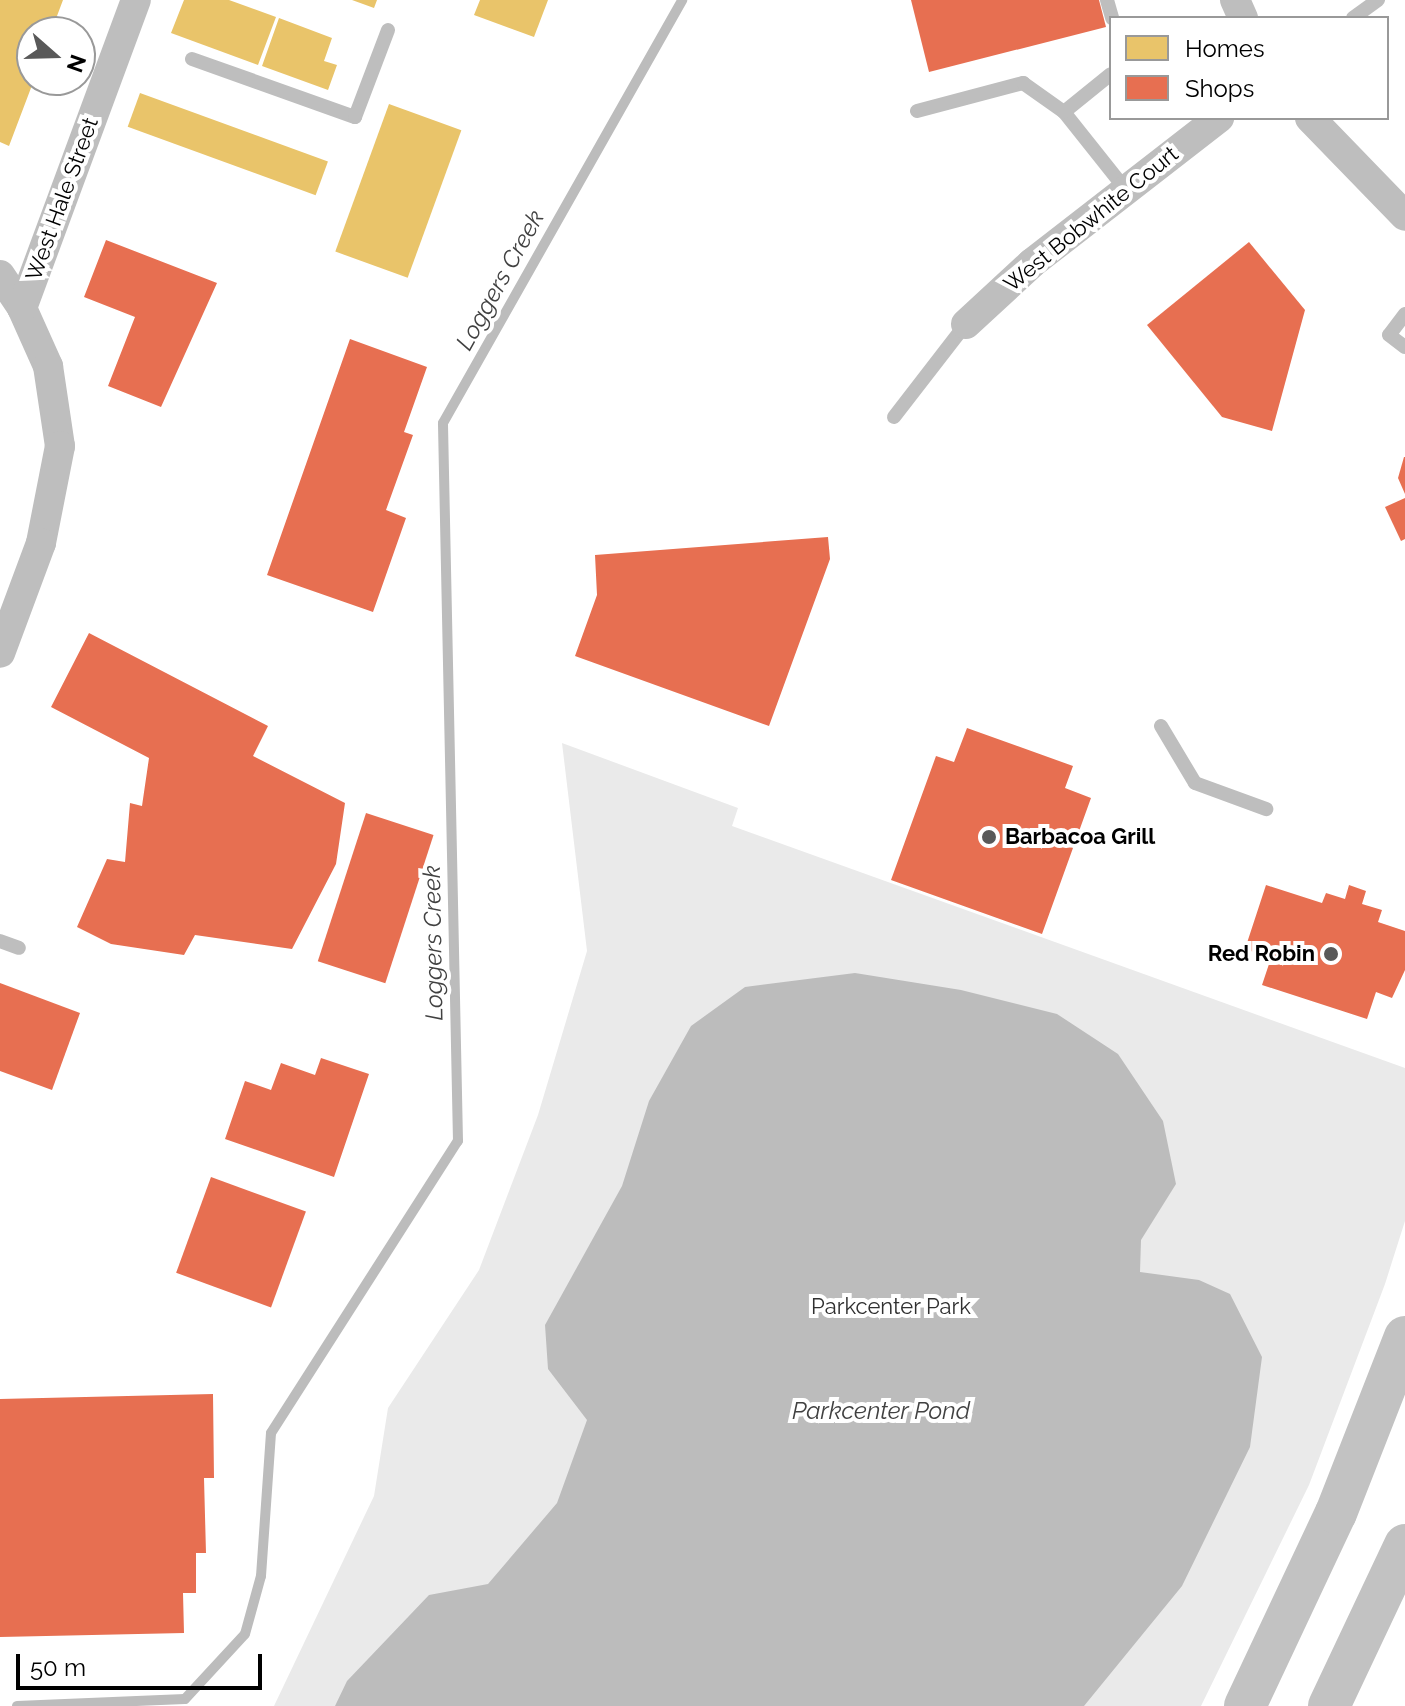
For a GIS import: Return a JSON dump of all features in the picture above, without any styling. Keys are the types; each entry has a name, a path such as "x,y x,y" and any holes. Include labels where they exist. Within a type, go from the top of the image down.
{"main road":[{"path":"1245,1706 1336,1513 1405,1337"},
{"path":"1329,1706 1399,1560"}],"street":[{"name":"West Hale Street","path":"22,308 136,0"},
{"name":"West Bobwhite Court","path":"966,324 1032,263 1216,120"},
{"path":"1312,120 1405,216"},
{"path":"0,275 22,308 48,366 60,446 41,543 6,630"}],"lane":[{"path":"1356,16 1378,0"},
{"path":"192,59 355,117 388,30"},
{"path":"1064,112 1109,76"},
{"path":"917,111 1023,83 1064,112 1126,190"},
{"path":"1405,314 1389,335 1405,347"},
{"path":"894,417 966,324"},
{"path":"1161,726 1195,783 1266,809"},
{"path":"0,941 19,948"}],"green space":[{"name":"Parkcenter Pond","path":"562,743 738,808 732,826 1405,1068 1405,1221 1385,1284 1309,1485 1201,1706 274,1706 374,1496 388,1408 479,1270 538,1115 587,951"}],"water":[{"name":"Parkcenter Pond","path":"855,973 961,990 1057,1014 1118,1054 1163,1121 1176,1184 1141,1240 1140,1272 1199,1280 1230,1294 1262,1357 1250,1447 1182,1586 1084,1706 335,1706 347,1681 429,1595 488,1584 557,1503 587,1420 548,1369 545,1325 622,1186 649,1101 691,1026 745,987"}],"building: Homes":[{"path":"0,0 63,0 57,16 16,16 16,96 28,96 9,146 0,142"},
{"path":"184,0 229,0 276,17 258,65 171,33"},
{"path":"352,0 377,0 374,8"},
{"path":"480,0 548,0 534,37 474,15"},
{"path":"279,18 332,38 324,61 337,65 328,90 262,66"},
{"path":"140,93 328,161 316,195 128,127"},
{"path":"389,104 461,130 408,278 335,252"}],"building: Shops":[{"path":"911,0 1099,0 1106,27 929,72"},
{"path":"106,240 217,283 161,407 108,386 135,317 84,297"},
{"path":"1249,242 1305,310 1272,431 1222,417 1147,325"},
{"path":"350,339 427,367 404,432 413,435 386,510 406,518 373,612 267,575"},
{"path":"1405,457 1405,494 1398,478"},
{"path":"1405,498 1405,539 1401,541 1385,507"},
{"path":"828,537 830,559 769,726 575,656 597,595 595,555"},
{"path":"89,633 268,726 253,756 345,803 336,864 292,949 195,935 184,955 111,944 77,927 107,859 125,862 130,803 142,806 149,758 51,707"},
{"path":"967,728 1073,766 1065,788 1091,798 1042,934 891,880 936,756 954,762"},
{"path":"366,813 434,835 385,983 318,961"},
{"name":"Red Robin","path":"1266,885 1322,903 1326,893 1345,899 1349,885 1366,891 1362,904 1382,910 1378,922 1405,931 1405,970 1392,998 1376,992 1367,1019 1262,985 1271,958 1245,949"},
{"path":"0,983 80,1013 52,1090 0,1071"},
{"path":"321,1058 369,1074 334,1177 225,1139 245,1081 271,1090 281,1063 315,1075"},
{"path":"211,1177 306,1212 271,1307 176,1273"},
{"path":"213,1394 214,1478 204,1478 206,1553 196,1553 196,1593 183,1593 184,1633 0,1637 0,1399"}],"waterway":[{"name":"Loggers Creek","path":"17,1706 185,1699 245,1634 261,1576 271,1433 458,1141 443,423 682,0"}],"place":[{"name":"Barbacoa Grill","path":"989,837"},
{"name":"Red Robin","path":"1331,954"}],"park label":[{"name":"Parkcenter Park","path":"891,1307"}]}
